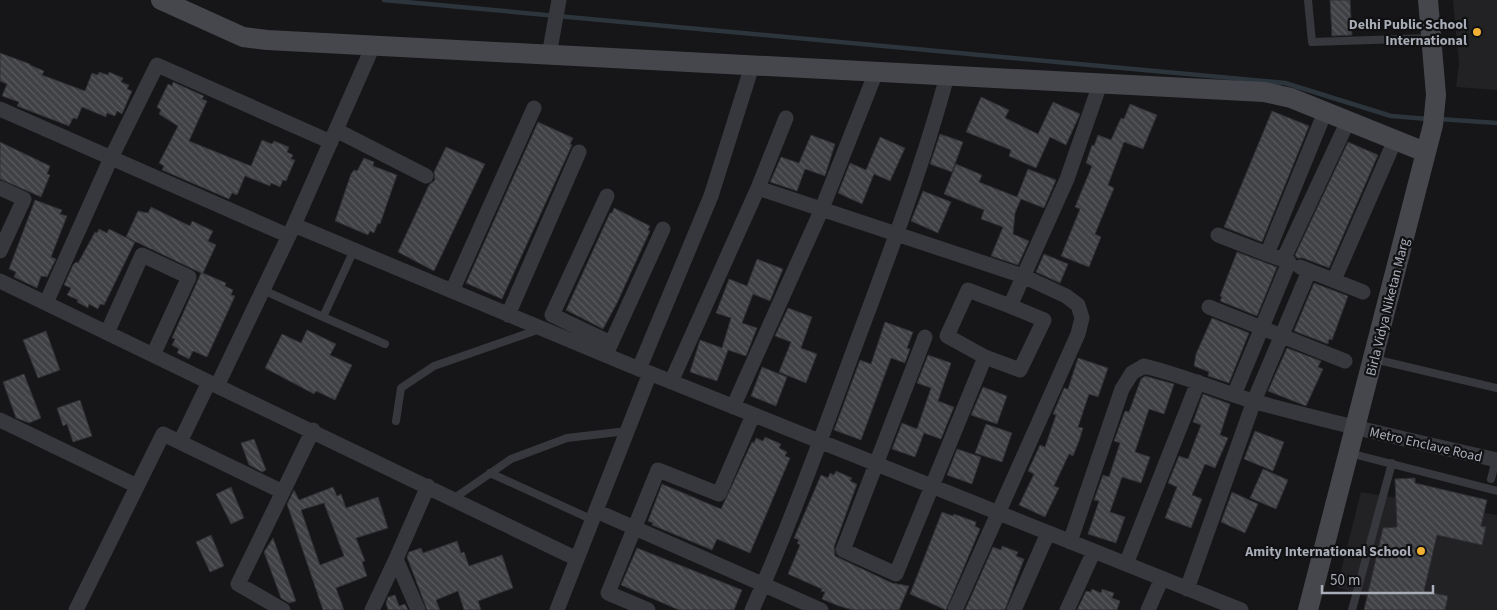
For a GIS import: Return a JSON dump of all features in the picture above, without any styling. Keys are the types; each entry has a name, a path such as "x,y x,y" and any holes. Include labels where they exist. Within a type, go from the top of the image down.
{"street":[{"path":"161,0 243,37 373,46 1264,92 1291,98 1425,152"},
{"path":"549,55 559,0"},
{"name":"Birla Vidya Niketan Marg","path":"1308,610 1433,125 1436,95 1428,0"},
{"path":"180,442 263,290 373,46"},
{"path":"46,303 111,158 157,65 333,136 426,176"},
{"path":"557,610 627,431 644,371 710,196 752,66"},
{"path":"734,407 821,211 876,72"},
{"path":"752,610 820,441 929,146 948,76"},
{"path":"1010,306 1066,179 1100,84"},
{"path":"452,291 534,108"},
{"path":"0,109 111,158 291,231 354,250 542,329 609,349"},
{"path":"1267,254 1325,112"},
{"path":"671,382 758,188 786,118"},
{"path":"1234,395 1286,261 1348,121"},
{"path":"1334,280 1394,140"},
{"path":"508,315 579,152"},
{"path":"0,188 24,199 0,251"},
{"path":"758,188 821,211 1023,276 1066,296 1078,305 1082,318 1078,334 955,610"},
{"path":"607,196 552,315 644,371 1162,578 1187,589 1211,604 1241,610"},
{"path":"609,349 663,229"},
{"path":"1218,235 1363,292"},
{"path":"107,333 142,255 189,277 153,355"},
{"path":"1187,589 1254,402 1309,270"},
{"path":"0,281 213,384 314,430 577,559"},
{"path":"968,290 1044,320 1020,370 985,358 947,336 968,290"},
{"path":"1209,307 1345,361"},
{"path":"925,337 843,550 896,574 985,358"},
{"name":"Metro Enclave Road","path":"1070,542 1122,388 1132,373 1144,366 1198,382 1254,402 1356,428 1496,460"},
{"path":"1126,564 1198,382"},
{"path":"648,610 608,593 658,470 719,494 753,415"},
{"path":"0,420 136,486"},
{"path":"283,610 238,584 314,430"},
{"path":"76,610 163,434 283,492"},
{"path":"372,610 428,486"},
{"path":"594,515 635,528 821,610"},
{"path":"1014,610 1048,532"},
{"path":"1067,610 1094,551"},
{"path":"396,559 418,610"},
{"path":"1148,610 1162,578"}],"lane":[{"path":"1308,0 1312,42 1431,38"},
{"path":"323,317 354,250"},
{"path":"263,290 384,344"},
{"path":"396,421 401,388 434,366 542,329"},
{"path":"1374,359 1497,388"},
{"path":"453,499 511,459 567,438 627,431"},
{"path":"1349,453 1489,483 1497,490"},
{"path":"1489,483 1496,460"},
{"path":"1352,610 1392,463"},
{"path":"490,473 594,515"}],"shaded area":[{"name":"Delhi Public School International","path":"1453,0 1497,0 1497,90 1456,87 1459,64"},
{"name":"Amity International School","path":"1361,492 1497,515 1497,610 1406,610 1337,587"}],"building":[{"path":"1330,0 1350,0 1352,35 1332,36"},
{"path":"0,53 44,71 42,75 85,91 92,73 98,75 99,72 108,75 109,72 123,78 121,82 129,85 127,89 132,91 122,114 117,111 115,116 107,113 106,117 82,107 77,119 73,118 69,126 17,106 19,102 2,96 7,84 0,81"},
{"path":"173,82 204,96 202,99 207,101 189,141 251,166 262,140 272,144 274,141 289,147 287,152 293,155 291,159 295,160 286,181 283,180 280,187 271,183 270,186 245,176 237,195 232,193 229,199 162,170 164,166 159,163 178,126 159,114 161,110 157,107 168,84 172,86"},
{"path":"981,97 1009,110 1005,118 1038,134 1053,102 1080,114 1066,145 1050,137 1036,168 1009,156 1011,150 966,132"},
{"path":"1130,104 1157,115 1143,149 1124,142 1108,185 1114,188 1095,234 1101,237 1089,267 1061,256 1080,209 1075,207 1092,166 1086,163 1092,145 1094,146 1098,135 1111,140 1121,118 1124,119"},
{"path":"1272,111 1309,126 1262,242 1224,227"},
{"path":"538,122 573,138 570,144 572,145 502,299 466,283"},
{"path":"940,134 963,142 952,172 930,164"},
{"path":"811,135 835,144 825,176 805,169 797,191 770,182 781,157 799,163"},
{"path":"880,137 905,148 890,181 874,174 862,204 838,193 850,163 866,170"},
{"path":"0,142 50,166 47,174 50,175 41,197 0,179"},
{"path":"1348,142 1378,155 1329,268 1303,258 1297,258 1295,255"},
{"path":"446,147 485,164 434,271 398,252 429,185 435,180 434,172"},
{"path":"364,158 374,162 373,166 397,175 380,224 378,223 374,233 370,231 368,235 335,221 351,174 354,170 357,171"},
{"path":"956,164 982,175 979,182 1017,197 1028,169 1056,180 1044,208 1021,199 1015,213 1013,234 1029,241 1018,265 991,256 1003,227 981,219 984,210 944,194"},
{"path":"923,191 951,202 938,233 911,221"},
{"path":"35,200 62,210 60,214 67,216 51,257 56,259 47,277 41,276 37,288 14,277 16,272 9,269"},
{"path":"151,207 190,226 192,221 213,231 208,241 216,245 203,273 226,283 225,286 233,290 231,295 235,296 207,357 193,351 189,359 177,353 179,349 172,345 175,339 172,338 201,273 126,237 138,211 148,213"},
{"path":"614,208 650,226 648,230 650,231 603,329 566,310"},
{"path":"99,229 107,233 109,229 135,242 104,305 100,304 98,309 89,304 88,308 77,302 78,300 67,295 71,288 64,285 73,265 76,262 78,263 95,232 97,233"},
{"path":"1237,252 1277,267 1257,316 1220,301 1222,297 1220,296"},
{"path":"1044,254 1068,264 1060,283 1036,272"},
{"path":"757,259 783,269 770,301 753,294 742,323 757,328 746,356 728,350 717,381 690,372 700,340 722,348 731,318 716,313 729,279 747,286"},
{"path":"1314,283 1348,296 1332,340 1329,339 1328,344 1294,331"},
{"path":"788,308 812,317 801,348 817,354 806,383 779,372 791,342 775,336"},
{"path":"1212,318 1249,333 1229,383 1208,376 1209,372 1194,366 1196,354"},
{"path":"885,322 913,332 907,348 910,349 905,363 891,358 861,440 834,430 860,360 871,364"},
{"path":"307,330 336,344 330,355 352,365 335,400 316,391 314,394 265,368 282,334 301,343"},
{"path":"46,331 60,370 38,378 23,340"},
{"path":"1287,348 1321,361 1318,367 1323,369 1306,406 1268,391"},
{"path":"928,355 951,363 938,401 954,407 941,439 924,433 915,457 892,449 902,423 917,429 931,388 917,383"},
{"path":"1078,358 1108,368 1098,397 1089,394 1078,427 1083,428 1079,441 1073,456 1069,454 1054,486 1059,488 1045,517 1019,505 1034,474 1028,471 1040,445 1045,447 1056,415 1053,414 1064,388 1068,389"},
{"path":"762,367 787,377 776,406 751,396"},
{"path":"24,374 41,418 29,423 16,418 3,382"},
{"path":"1145,376 1174,384 1164,414 1149,409 1135,452 1150,457 1141,483 1122,477 1110,512 1125,517 1116,543 1088,534 1099,501 1094,500 1103,475 1109,477 1120,443 1114,441 1125,411 1129,412 1141,379"},
{"path":"983,387 1007,396 997,424 971,415"},
{"path":"1203,394 1230,404 1220,435 1228,438 1215,468 1205,464 1192,495 1202,499 1191,528 1165,518 1177,487 1168,483 1179,456 1188,459 1201,425 1193,422"},
{"path":"80,400 92,436 73,442 67,424 63,426 57,408"},
{"path":"986,424 1012,433 1002,462 975,453"},
{"path":"1255,431 1284,442 1273,471 1244,459"},
{"path":"765,437 781,444 779,448 787,452 785,456 790,458 750,553 717,539 712,550 652,525 653,523 648,521 662,484 721,509 752,442 754,443 756,438 763,441"},
{"path":"254,439 266,470 262,472 249,465 241,443"},
{"path":"957,449 981,457 972,484 947,475"},
{"path":"1263,469 1288,480 1276,509 1250,498"},
{"path":"836,471 852,478 850,481 857,484 834,547 835,556 892,583 909,586 899,610 853,610 839,606 822,599 825,592 821,591 822,589 788,574 800,545 797,543 799,540 794,538 821,475 828,478 830,473 834,475"},
{"path":"1415,478 1415,483 1487,500 1481,526 1486,527 1482,545 1437,535 1424,591 1448,596 1445,610 1364,610 1383,528 1397,527 1395,479"},
{"path":"231,487 244,518 231,524 216,494"},
{"path":"333,487 337,496 341,494 346,508 378,497 388,528 356,538 365,561 362,562 367,576 336,588 344,610 323,610 287,504 294,490 299,500","holes":["324,503 344,556 320,565 301,510"]},
{"path":"1232,492 1258,504 1245,533 1221,522"},
{"path":"942,512 976,522 975,526 980,529 946,610 910,594"},
{"path":"211,535 224,566 210,572 196,542"},
{"path":"273,538 296,601 289,603 281,598 264,552"},
{"path":"457,541 461,553 464,552 469,566 502,555 513,588 478,601 481,610 464,610 458,591 436,600 440,610 427,610 407,557 409,552 421,548 423,553"},
{"path":"1002,546 1018,552 1016,556 1024,559 1005,610 965,610 993,547 1001,550"},
{"path":"637,548 742,590 734,610 679,610 621,585"},
{"path":"1092,589 1101,593 1102,589 1114,593 1112,598 1120,601 1117,610 1077,610 1086,591 1091,592"},
{"path":"395,595 399,606 405,604 408,610 388,610 386,603 388,597"}],"waterway":[{"path":"384,0 1285,83 1391,116 1428,119"},
{"path":"1439,119 1497,123"}],"place":[{"name":"Delhi Public School International","path":"1477,32"},
{"name":"Amity International School","path":"1421,551"}]}
